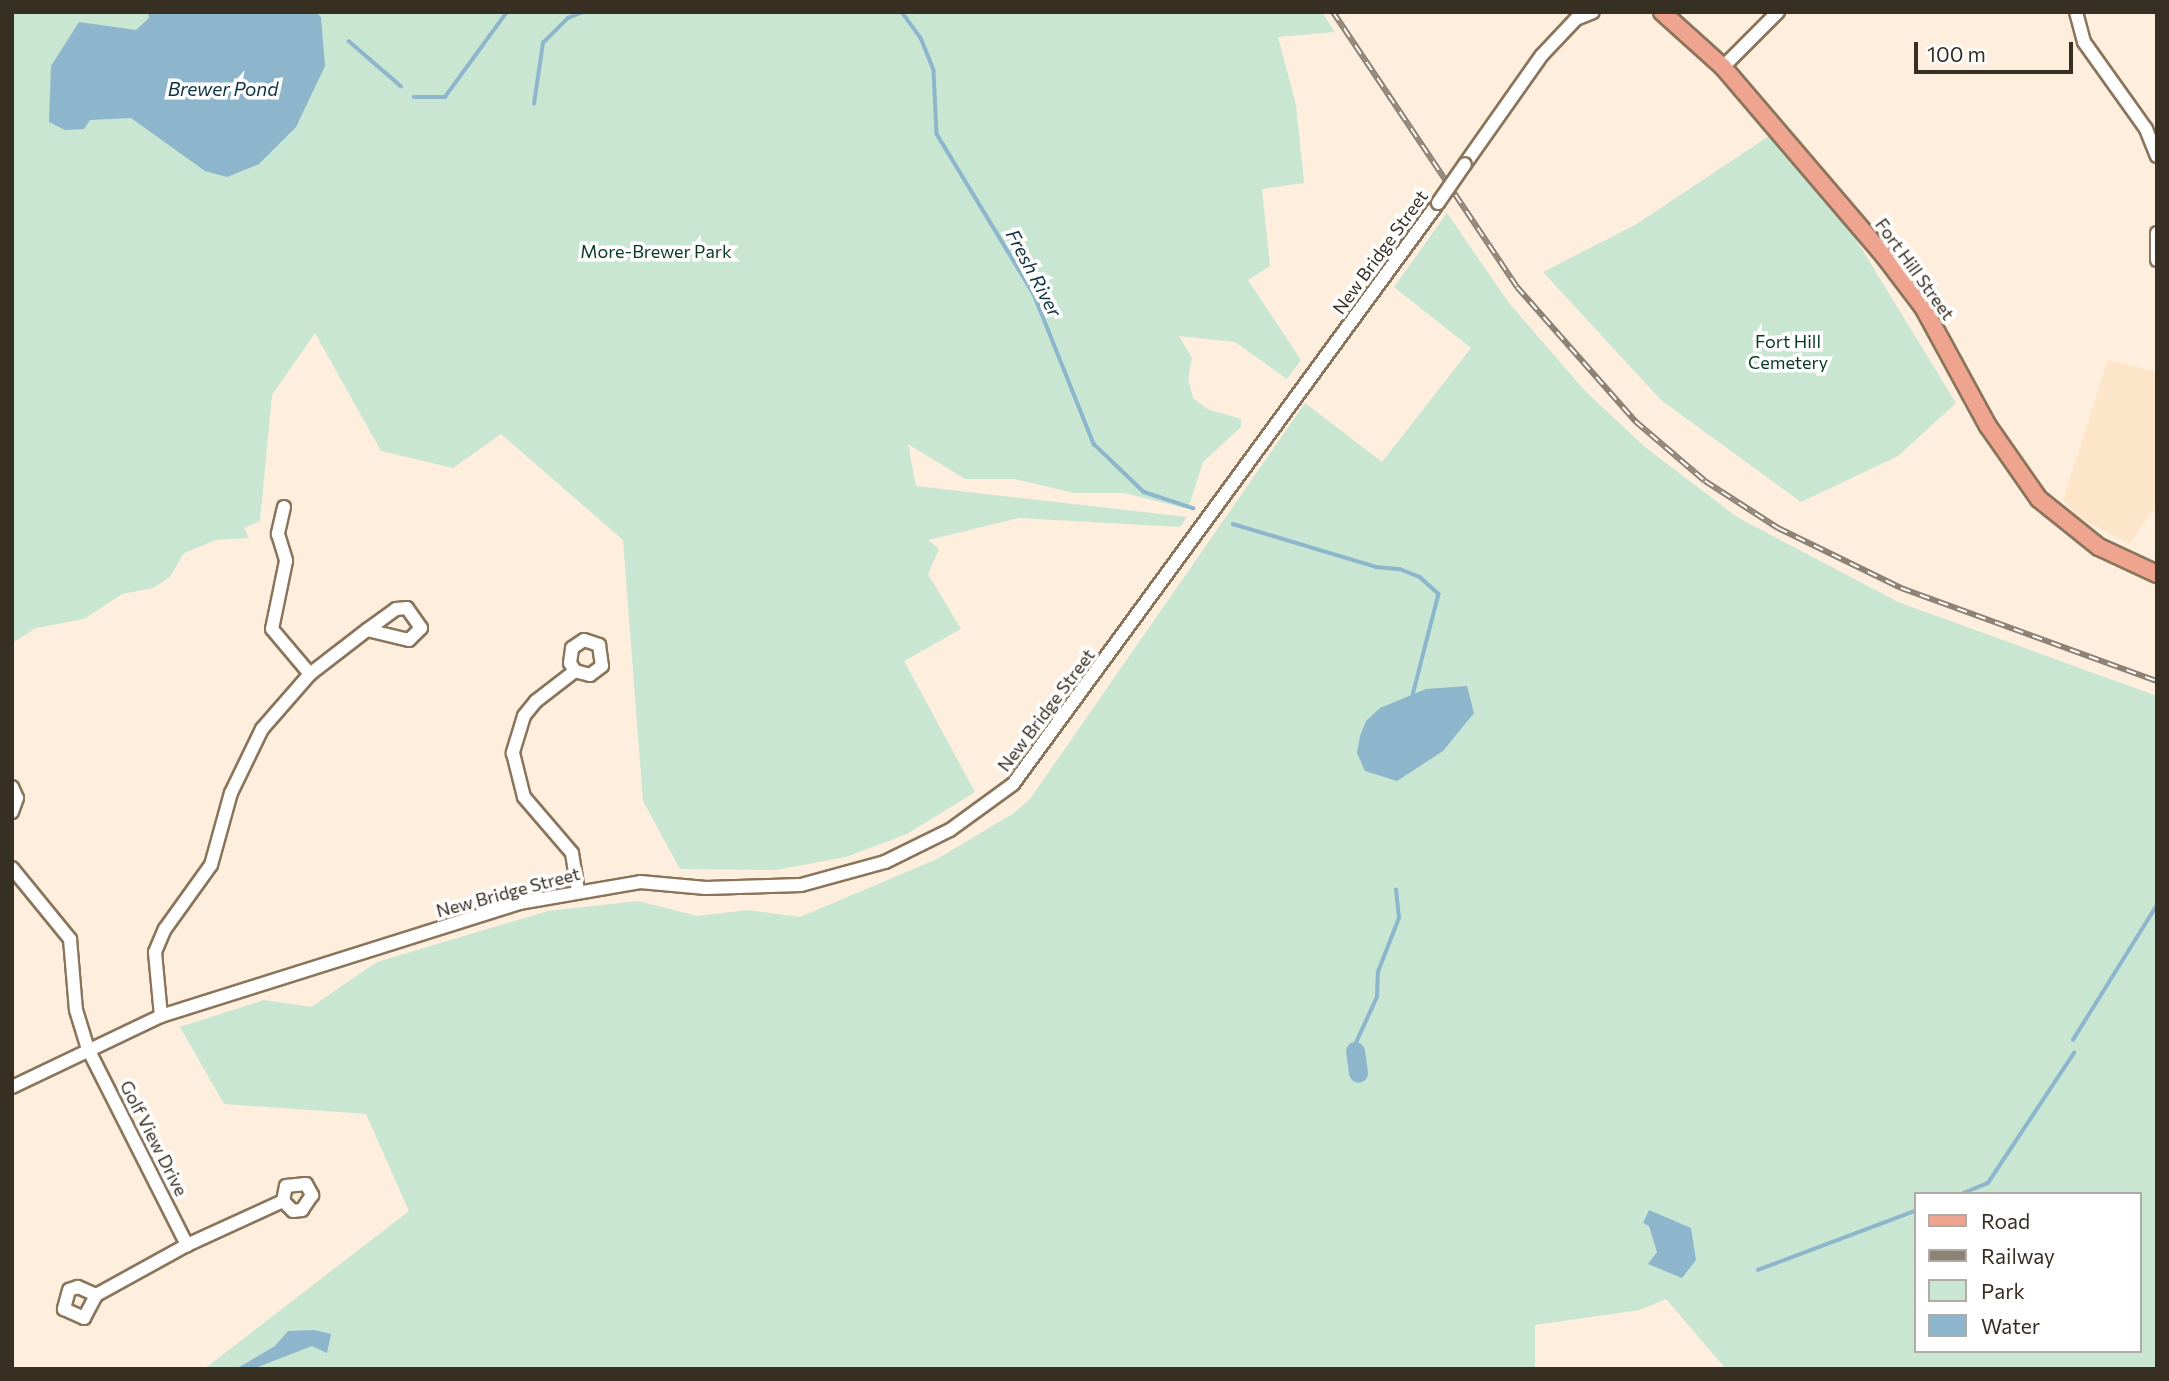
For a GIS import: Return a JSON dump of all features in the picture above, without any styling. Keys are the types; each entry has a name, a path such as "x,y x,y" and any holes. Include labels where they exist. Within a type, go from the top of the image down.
{"main road":[{"name":"Fort Hill Street","path":"1662,12 1723,67 1923,307 2020,477 2060,519 2089,540 2157,574"}],"street":[{"name":"New Bridge Street","path":"12,1087 161,1016 465,918 579,890 640,882 706,888 801,885 898,857 989,803 1040,749 1438,204 1542,55 1576,19 1592,12"},
{"path":"1723,67 1778,12"},
{"path":"2076,12 2084,42 2146,129 2157,156"},
{"path":"2157,233 2157,260"},
{"path":"284,507 278,534 286,561 272,629 310,674"},
{"path":"161,1016 154,966 165,929 211,865 248,753 310,674 367,629"},
{"path":"575,671 524,716 513,753 524,797 572,853 579,890"},
{"path":"12,787 17,798 12,812"},
{"name":"Golf View Drive","path":"12,869 70,939 76,1010 88,1049 187,1245"},
{"path":"96,1295 187,1245 283,1201"}],"shaded area":[{"path":"2108,360 2157,372 2157,505 2129,544 2080,518 2063,500"}],"green space":[{"name":"More-Brewer Park","path":"12,12 1322,12 1335,32 1278,37 1296,105 1304,183 1262,189 1270,266 1248,280 1301,360 1287,379 1235,342 1179,336 1192,358 1188,379 1193,398 1207,409 1241,419 1241,427 1203,462 1188,509 1124,493 1074,493 1015,479 965,479 908,444 916,486 1187,517 1180,527 1019,518 928,540 939,549 928,574 961,629 904,661 975,792 907,834 846,857 776,870 680,869 643,801 623,540 501,434 453,468 381,451 315,333 272,395 260,521 244,528 249,538 216,540 184,553 170,577 153,588 122,594 84,619 36,628 12,643"},
{"name":"Fort Hill Cemetery","path":"1769,136 1852,233 1956,403 1898,456 1801,502 1661,400 1543,272 1635,225"},
{"path":"1447,213 1509,303 1585,391 1645,447 1737,517 1898,602 2157,696 2157,1369 1726,1369 1666,1299 1640,1310 1535,1325 1535,1369 204,1369 409,1211 366,1114 224,1104 180,1027 264,1000 311,1007 377,962 548,911 638,901 697,916 748,910 800,917 937,859 1014,813 1030,799 1305,403 1382,462 1471,348 1394,287"}],"water":[{"name":"Brewer Pond","path":"148,12 315,12 321,17 325,66 296,127 259,164 227,177 205,171 131,118 90,120 84,129 65,130 49,122 51,66 79,22 136,30 149,18"},
{"path":"1467,686 1474,713 1443,751 1397,781 1365,771 1357,753 1360,736 1366,721 1380,708 1426,689"},
{"path":"1649,1210 1691,1228 1696,1260 1682,1278 1648,1264 1657,1252 1649,1226 1643,1223"},
{"path":"314,1330 331,1334 327,1353 312,1346 253,1369 236,1369 275,1346 288,1331"}],"waterway":[{"path":"414,97 445,97 507,12"},
{"path":"534,104 543,43 568,18 583,12"},
{"name":"Fresh River","path":"902,12 921,38 934,71 937,134 1034,294 1094,444 1144,492 1193,508"},
{"path":"349,41 401,86"},
{"name":"Fresh River","path":"1233,524 1376,567 1400,569 1420,577 1439,594 1413,695"},
{"path":"1355,1045 1377,997 1378,972 1399,918 1396,890"},
{"path":"2073,1040 2157,905"},
{"path":"1355,1051 1358,1073"},
{"path":"1966,1192 1988,1183 2074,1053"},
{"path":"1758,1270 1913,1212"}],"railway":[{"path":"1333,12 1517,287 1635,421 1705,481 1778,528 1901,588 2157,681"}]}
